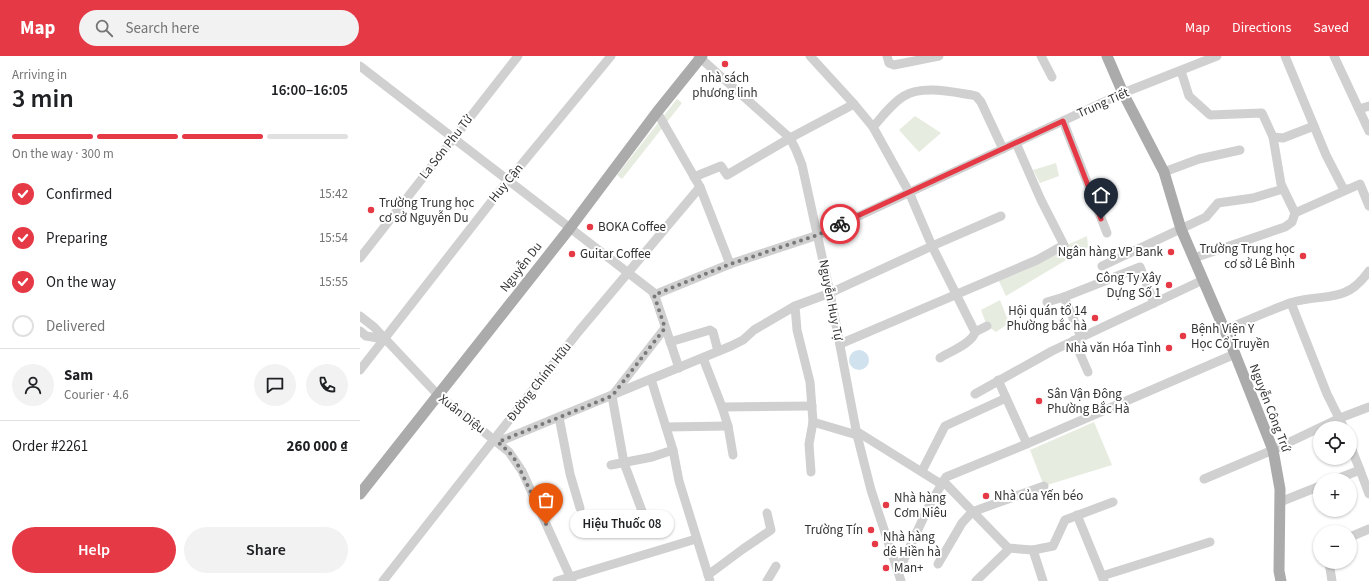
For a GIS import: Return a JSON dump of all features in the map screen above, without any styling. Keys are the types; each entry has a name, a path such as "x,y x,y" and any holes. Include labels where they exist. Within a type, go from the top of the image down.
{"main road":[{"name":"Nguyễn Công Trứ","path":"1107,56 1123,93 1164,172 1181,230 1225,330 1273,450 1279,476 1279,571 1281,581"},
{"name":"Nguyễn Du","path":"360,494 570,228 700,57"}],"street":[{"name":"La Sơn Phu Tử","path":"360,258 518,56"},
{"name":"Huy Cận","path":"360,370 508,180 611,56"},
{"path":"810,56 873,127 910,192 932,246 975,332 973,338 968,342 940,358"},
{"path":"887,56 890,63 894,65 939,56"},
{"path":"1041,56 1052,77"},
{"name":"Trung Tiết","path":"654,295 730,264 818,235 1123,93 1181,71 1194,60 1217,56"},
{"path":"1285,56 1333,168 1343,188 1347,190"},
{"path":"1334,56 1369,131"},
{"name":"Nguyễn Huy Tự","path":"700,57 790,138 802,165 830,293 856,433 871,490 899,578"},
{"path":"360,66 628,273 654,295 679,368"},
{"path":"1181,71 1189,96 1210,115 1262,113 1273,137 1281,184 1295,213 1292,222 1285,227 1194,258"},
{"path":"873,127 896,102 909,93 925,90 972,95 976,96 981,102 1003,149"},
{"path":"694,177 721,166 726,175 790,138 854,104"},
{"path":"1359,109 1369,106"},
{"path":"657,112 700,187 730,264"},
{"path":"1063,121 1107,233"},
{"path":"1273,137 1283,138 1314,126"},
{"path":"840,344 1037,260 1064,244 1041,200 1016,143"},
{"path":"1164,172 1199,159 1240,150"},
{"path":"1295,213 1365,182 1369,206"},
{"name":"Đường Chính Hữu","path":"384,581 496,441 579,331 700,187"},
{"path":"1102,266 1206,217 1218,202 1253,198 1283,189"},
{"path":"496,441 612,396 703,358 743,340 754,330 796,306 830,293 1001,216"},
{"path":"1047,302 1064,297 1140,267 1154,303"},
{"path":"1225,330 1291,303 1328,298 1352,289 1365,282 1369,271"},
{"path":"975,394 998,380 1078,339 1203,280"},
{"path":"1064,297 1088,372"},
{"path":"1291,303 1327,394 1341,421"},
{"path":"796,306 797,330 810,382 813,422 809,444 811,472"},
{"name":"Xuân Diệu","path":"360,316 374,328 438,395 509,452 522,471 571,579"},
{"path":"975,332 987,326"},
{"path":"645,519 624,462 612,396 665,328"},
{"path":"670,342 710,330 713,332 718,350"},
{"path":"360,331 366,336 384,339"},
{"path":"899,578 930,504 946,477 1027,444 1235,354"},
{"path":"703,358 728,426 733,455"},
{"path":"651,379 673,450 679,481 709,578 743,549 771,530 767,513"},
{"path":"998,380 1027,444"},
{"path":"922,471 945,426 1006,398"},
{"path":"722,407 812,406"},
{"path":"1204,479 1273,450 1340,418 1369,407"},
{"path":"559,417 570,474 580,508"},
{"path":"813,422 856,433 942,482 1008,548 1032,550 1053,546 1065,520 1113,502"},
{"path":"666,427 728,426"},
{"path":"611,465 652,457 673,450"},
{"path":"1357,462 1369,494"},
{"path":"1352,473 1360,470"},
{"path":"938,564 962,523 972,512 1044,486"},
{"path":"1280,502 1313,489"},
{"path":"1077,515 1103,578 1210,542"},
{"path":"1357,534 1369,529"},
{"path":"557,581 571,579 696,539"},
{"path":"976,581 1007,551 1008,548"},
{"path":"1032,550 1043,581"},
{"path":"767,581 776,566"},
{"path":"1330,569 1332,581"}],"shaded area":[{"path":"677,99 682,103 622,179 617,175"},
{"path":"915,116 941,133 919,152 899,130"},
{"path":"1056,163 1059,176 1040,183 1033,170"},
{"path":"1087,236 1088,247 1006,296 997,277"},
{"path":"1000,300 1009,323 996,332 987,326 981,310"},
{"path":"1094,422 1112,465 1044,486 1030,450"}],"water":[{"path":"859,350 866,353 869,360 866,367 859,370 852,367 849,360 852,353"}],"way so far":[{"path":"546,524 522,471 509,452 498,442 612,396 665,328 654,295 730,264 818,235 840,224"}],"place":[{"name":"nhà sách phương linh","path":"725,64"},
{"name":"Trường Trung học cơ sở Nguyễn Du","path":"371,210"},
{"name":"BOKA Coffee","path":"590,227"},
{"name":"Ngân hàng VP Bank","path":"1171,252"},
{"name":"Guitar Coffee","path":"572,254"},
{"name":"Trường Trung học cơ sở Lê Bình","path":"1303,256"},
{"name":"Công Ty Xây Dựng Số 1","path":"1169,285"},
{"name":"Hội quán tổ 14 Phường bắc hà","path":"1095,318"},
{"name":"Bệnh Viện Y Học Cổ Truyền","path":"1183,336"},
{"name":"Nhà văn Hóa Tỉnh","path":"1169,348"},
{"name":"Sân Vận Động Phường Bắc Hà","path":"1039,401"},
{"name":"Nhà của Yến béo","path":"986,496"},
{"name":"Nhà hàng Cơm Niêu","path":"886,505"},
{"name":"Hiệu Thuốc 08","path":"546,524"},
{"name":"Trường Tín","path":"871,530"},
{"name":"Nhà hàng dê Hiền hà","path":"875,544"},
{"name":"Man+","path":"886,568"}],"route":[{"path":"840,224 1063,121 1101,219"}]}
